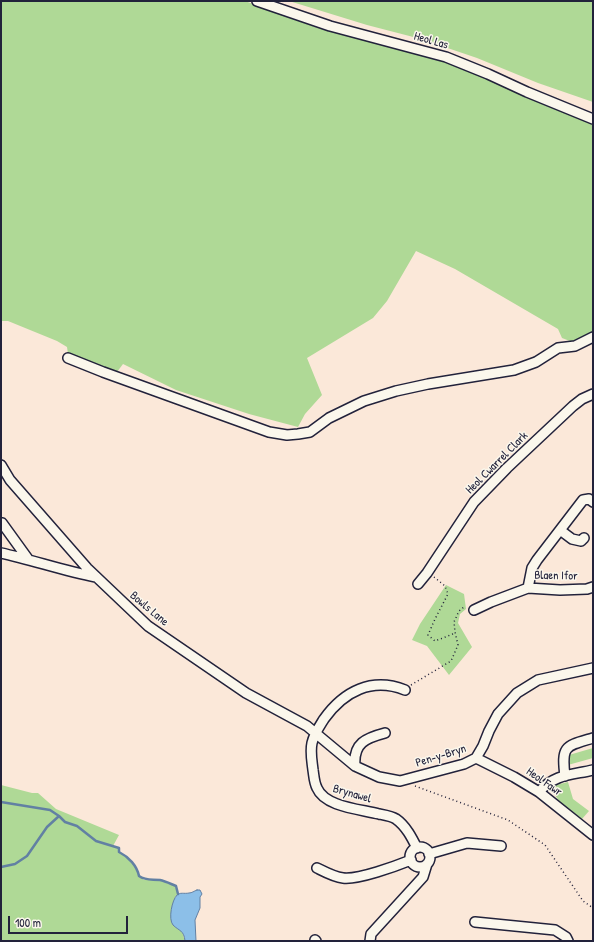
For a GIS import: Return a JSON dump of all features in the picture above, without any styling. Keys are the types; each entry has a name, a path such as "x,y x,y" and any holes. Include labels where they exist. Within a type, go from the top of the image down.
{"street":[{"name":"Heol Las","path":"257,1 330,26 446,57 593,119"},
{"path":"68,358 269,432 287,435 310,432 329,418 364,401 396,391 428,384 514,370 536,362 558,348 575,346 593,337"},
{"name":"Heol Cwarrel Clark","path":"418,584 427,573 474,502 507,468 573,406 582,399 593,394"},
{"name":"Bowls Lane","path":"1,465 10,480 96,576 148,626 246,693 308,726 354,766"},
{"path":"528,588 532,568 537,560 583,500 589,499 593,502"},
{"path":"2,523 28,558"},
{"path":"560,530 572,540 581,541 584,538"},
{"path":"1,553 28,558 82,574 96,576"},
{"name":"Blaen Ifor","path":"474,610 528,588 560,590 587,589 593,587"},
{"name":"Pen-y-Bryn","path":"354,766 379,777 400,781 464,764 476,758 498,714 517,693 538,680 593,668"},
{"name":"Brynawel","path":"405,690 389,684 380,684 352,692 338,702 315,732 312,744 312,758 316,786 322,796 333,803 394,818 409,832 417,848"},
{"path":"354,766 354,755 362,742 372,736 385,733"},
{"path":"565,776 564,754 567,747 574,743 593,738"},
{"name":"Heol Fawr","path":"476,758 514,777 539,792 593,835"},
{"path":"539,792 551,780 593,770"},
{"path":"429,854 467,843 501,846"},
{"path":"370,941 371,934 425,873 429,861 429,854 425,849 417,848 411,853 418,877 416,883"},
{"path":"317,868 335,876 349,878 413,863 422,867 427,864"},
{"path":"475,922 555,930 566,937 568,941"}],"path":[{"path":"427,573 445,586 448,594 428,635 435,641 455,632"},
{"path":"405,690 416,681 451,661 458,645 454,622 459,610 464,607 474,610"},
{"path":"414,786 508,820 545,845 583,901 593,908"}],"green space":[{"path":"1,1 245,1 318,28 418,53 457,65 529,98 593,124 593,334 575,343 562,338 558,329 455,269 416,251 387,301 373,318 307,358 322,395 305,414 298,427 249,414 176,390 123,364 117,372 68,354 67,347 57,341 8,321 1,321"},
{"path":"289,1 593,1 593,102 538,83 477,58 421,39 367,25"},
{"path":"446,585 464,594 466,609 460,614 458,623 472,647 449,675 427,646 412,640 420,624"},
{"path":"593,748 593,758 568,765 567,761 569,755"},
{"path":"568,782 573,799 589,811 582,819 559,801 553,792 556,785"},
{"path":"1,785 32,793 38,793 56,809 119,835 113,846 119,848 119,852 132,862 144,880 160,880 176,886 178,894 175,897 172,924 182,931 185,941 1,941"}],"water":[{"path":"200,890 202,894 200,897 200,908 195,920 196,941 185,941 182,933 173,925 171,918 172,905 178,894 190,893"}],"waterway":[{"path":"1,802 50,810 65,822 77,826 96,841 119,848 119,852 129,859 134,865 139,876 142,878 162,880 176,886 178,894"},
{"path":"1,867 15,864 27,856 47,827 59,816"}]}
